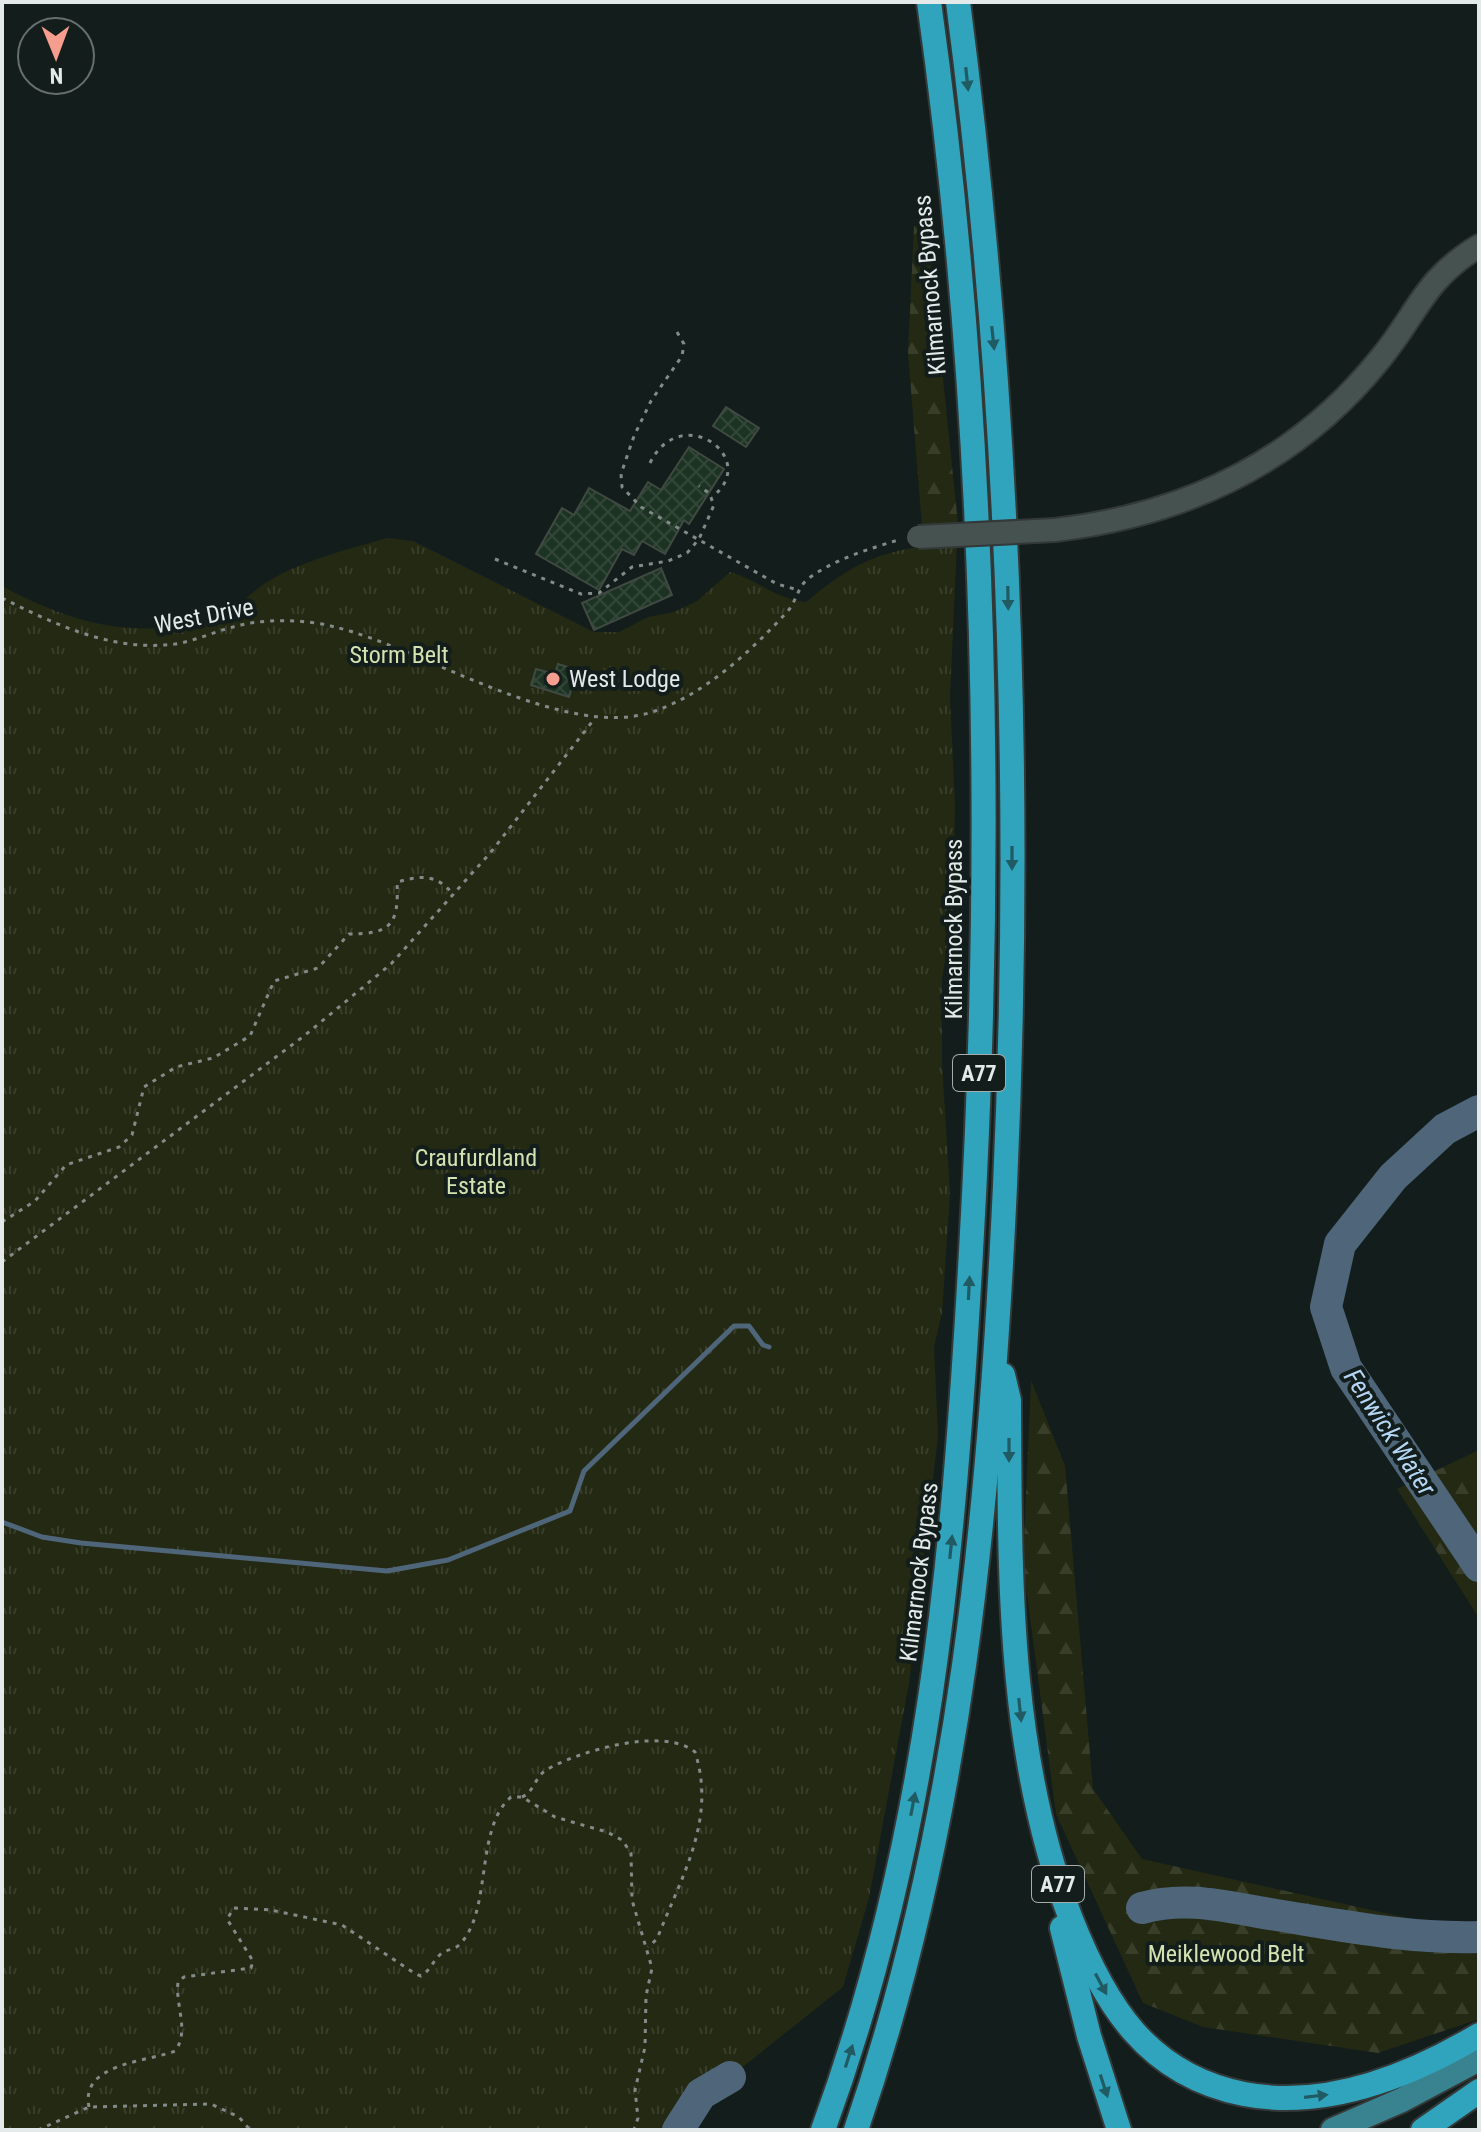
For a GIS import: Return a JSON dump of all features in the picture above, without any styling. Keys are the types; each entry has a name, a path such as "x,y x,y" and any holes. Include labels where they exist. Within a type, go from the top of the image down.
{"highway":[{"name":"Kilmarnock Bypass","path":"823,2130 876,1967 926,1731 953,1532 976,1170 984,909 979,580 965,343 929,2"},
{"name":"A77","path":"856,2130 903,1981 956,1734 981,1551 997,1346 1012,966 1008,592 996,373 958,2"},
{"name":"A77","path":"997,1346 1009,1400 1011,1613 1033,1799 1081,2006 1119,2130"},
{"name":"A77","path":"1046,1847 1084,1953 1105,1993 1127,2026 1151,2051 1191,2079 1262,2098 1325,2096 1367,2087 1479,2035"},
{"path":"1423,2130 1479,2091"}],"main road":[{"path":"1333,2130 1402,2100 1479,2059"}],"lane":[{"path":"918,537 1055,530 1126,520 1219,486 1278,452 1362,380 1433,281 1479,246"}],"path":[{"path":"677,332 684,344 682,356 640,424 621,482 627,494 641,507 769,580 798,590"},
{"path":"495,559 558,586 592,594 605,589 619,574 632,567 676,559 687,553 699,539 712,512 712,497 727,482 728,459 706,440 685,434 673,437 656,451 650,463"},
{"path":"699,486 712,497"},
{"name":"West Drive","path":"2,598 64,627 115,643 177,644 255,622 335,627 472,681 595,718 625,719 649,713 696,690 752,648 794,604 798,590 810,577 883,544 918,537"},
{"path":"2,1262 304,1036 391,964 535,798 595,718"},
{"path":"2,1222 35,1201 66,1165 119,1147 126,1141 132,1135 144,1087 176,1067 213,1058 250,1036 274,981 318,968 349,934 379,934 391,925 398,904 397,882 430,876 442,881 454,895"},
{"path":"89,2107 87,2096 92,2083 114,2068 175,2051 181,2043 178,1982 184,1977 251,1968 253,1961 227,1919 234,1908 271,1910 342,1925 421,1976 428,1972 442,1953 462,1943 477,1903 502,1804 511,1797 522,1797 531,1792 548,1769 610,1746 674,1741 695,1752 702,1784 699,1836 657,1939 648,1947"},
{"path":"522,1797 541,1811 607,1832 622,1840 631,1853 632,1900 652,1968 646,1996 645,2047 635,2090 638,2118 634,2130"},
{"path":"38,2130 89,2107 211,2104 239,2117 250,2130"}],"green space":[{"path":"927,224 958,524 922,526 908,353 914,226"},
{"name":"Craufurdland Estate","path":"387,538 413,541 594,632 619,632 648,617 674,612 697,601 730,572 786,597 806,602 843,575 875,558 911,548 957,543 950,696 955,806 953,912 942,979 942,1063 950,1193 942,1313 934,1347 938,1436 909,1683 869,1898 843,1987 730,2077 701,2094 678,2130 2,2130 2,586 60,613 88,621 116,627 174,627 236,611 248,596 283,573"},
{"name":"Meiklewood Belt","path":"1031,1380 1065,1466 1093,1789 1142,1859 1466,1931 1479,1925 1479,2019 1378,2053 1203,2027 1143,2003 1056,1814 1023,1564"},
{"path":"1479,1450 1479,1618 1397,1489"}],"building":[{"path":"726,407 759,428 746,447 713,426"},
{"path":"689,447 724,469 689,524 684,520 665,554 642,541 634,555 622,549 599,590 536,554 562,508 574,515 589,488 630,511 648,482 661,490"},
{"path":"661,568 672,595 594,630 582,603"},
{"name":"West Lodge","path":"558,664 577,670 569,697 531,685 536,669 555,674"}],"waterway":[{"name":"Fenwick Water","path":"1479,1111 1445,1129 1393,1177 1340,1244 1326,1307 1346,1368 1479,1566"},
{"path":"2,1522 42,1537 81,1543 387,1571 448,1560 570,1511 584,1471 734,1326 749,1326 763,1345 769,1347"},
{"name":"Fenwick Water","path":"1142,1908 1159,1904 1209,1904 1377,1931 1479,1937"},
{"name":"Fenwick Water","path":"678,2130 701,2094 730,2077"}],"place":[{"name":"West Lodge","path":"553,679"}],"park label":[{"name":"Storm Belt","path":"399,655"}]}
